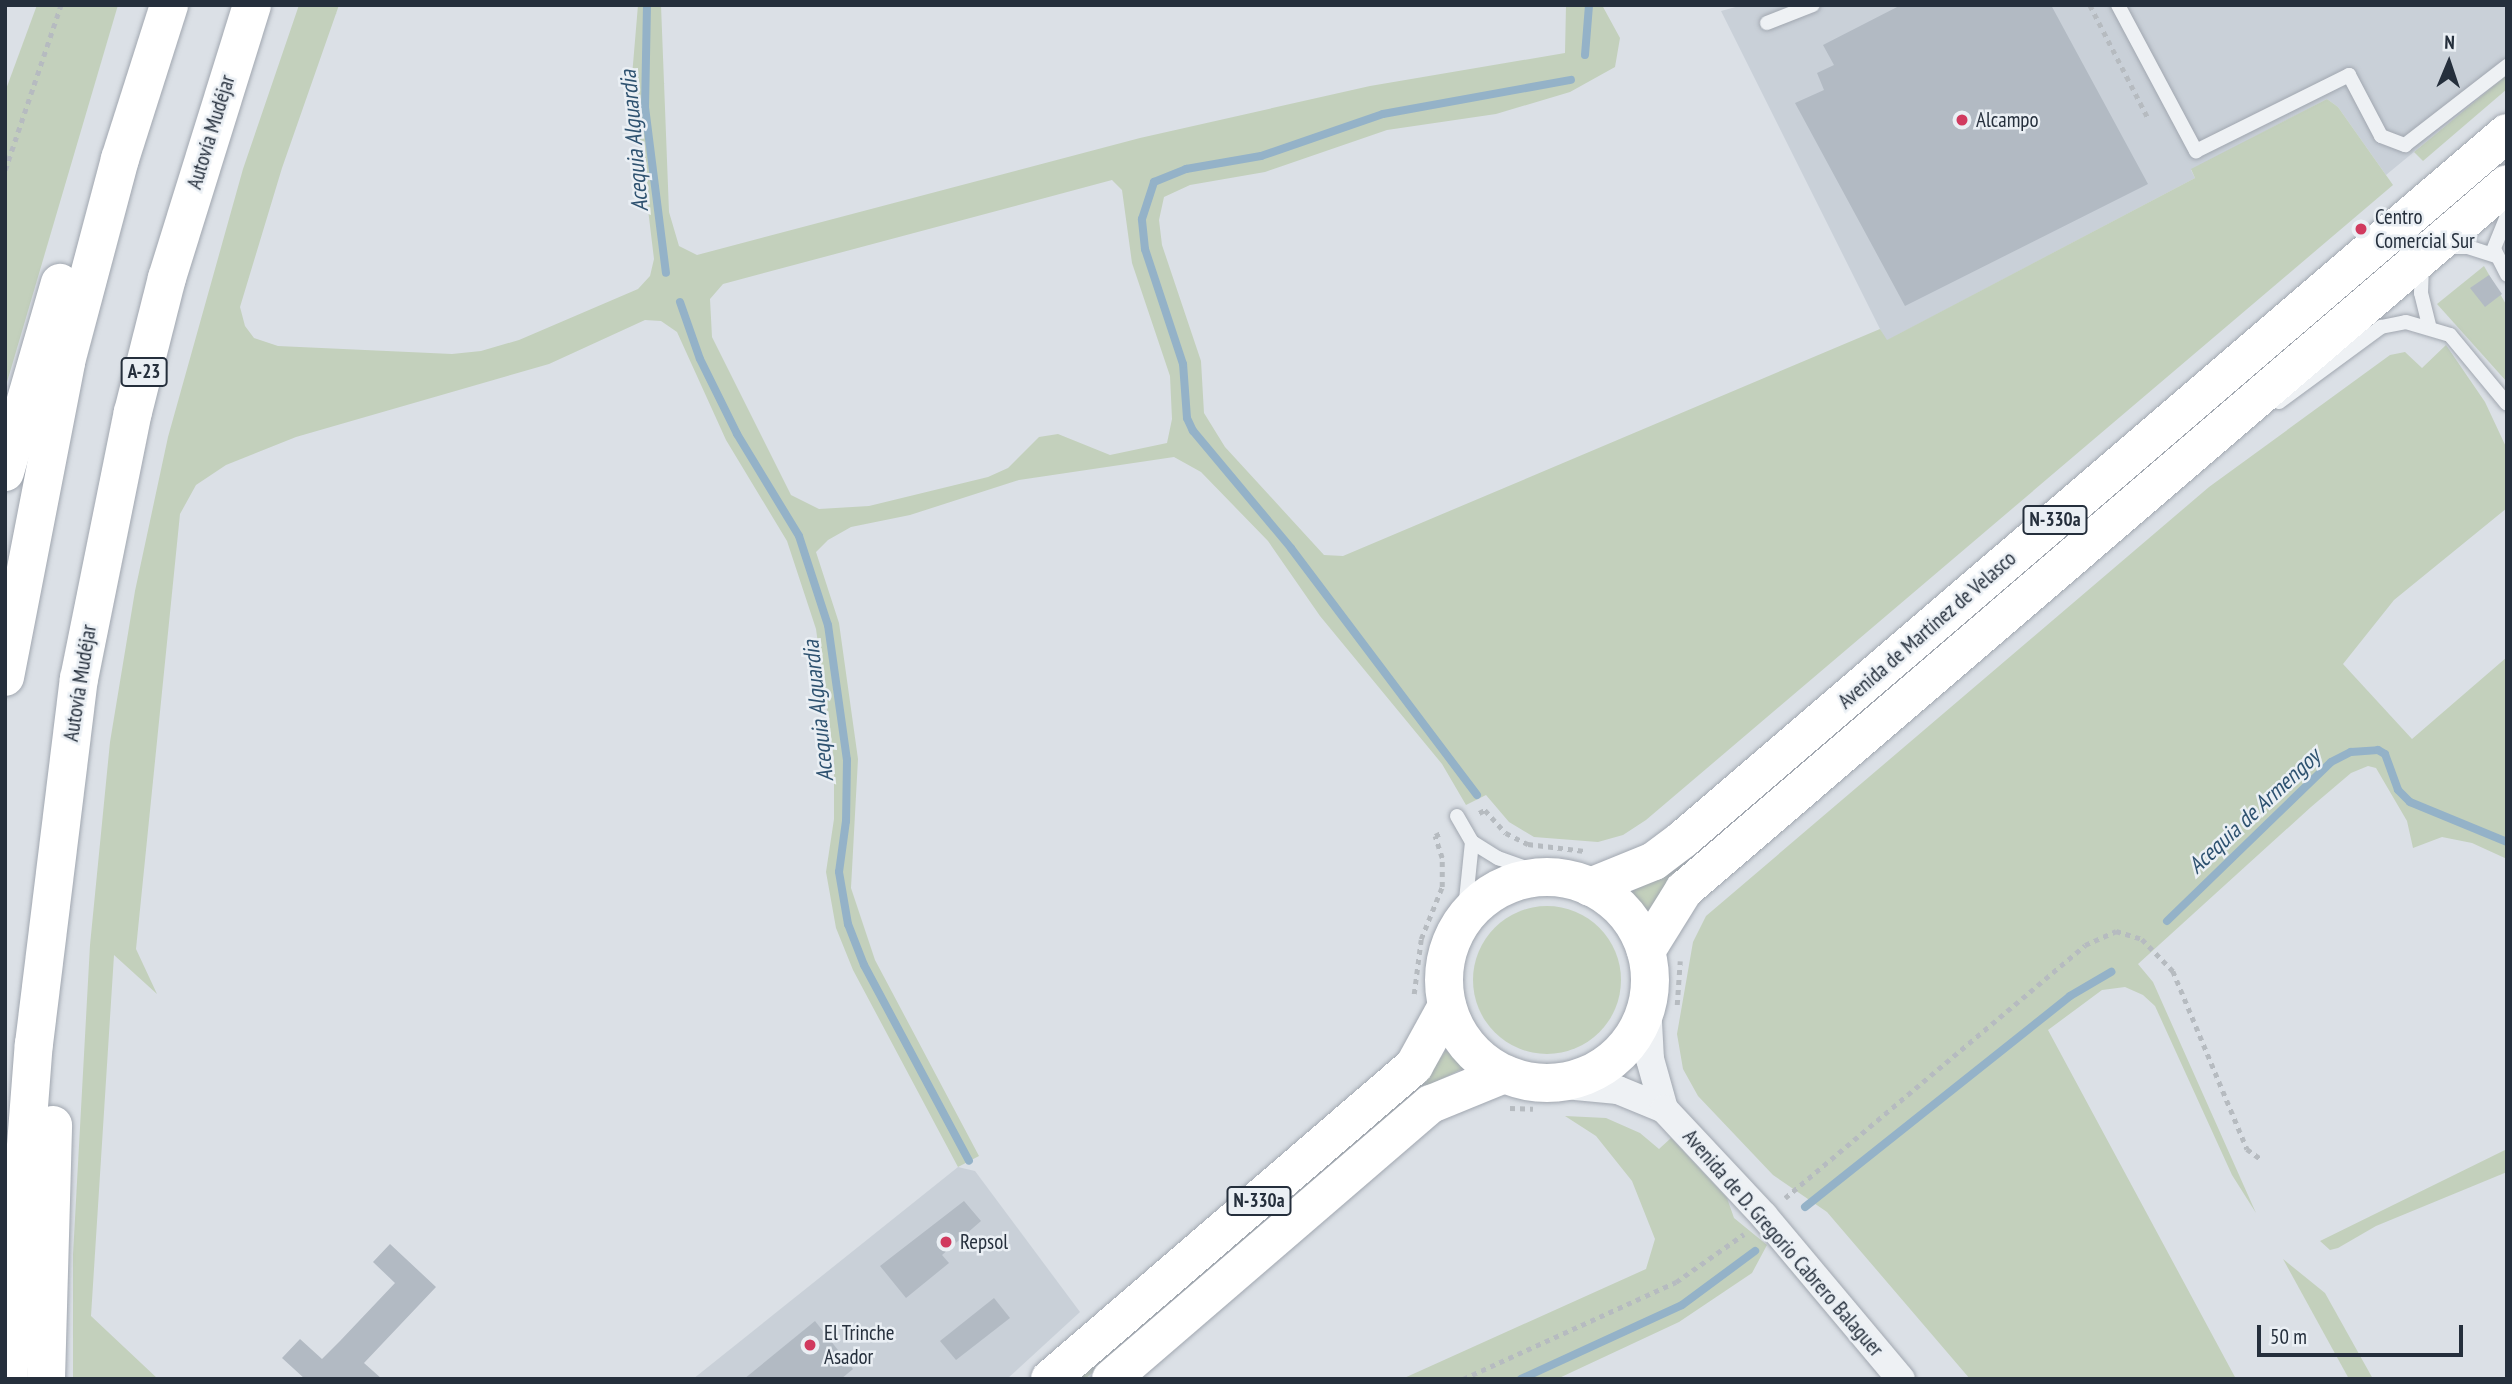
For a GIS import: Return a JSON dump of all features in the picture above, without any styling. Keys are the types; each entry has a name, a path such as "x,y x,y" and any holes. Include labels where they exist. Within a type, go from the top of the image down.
{"highway":[{"path":"5,677 45,457 96,249 169,5"},
{"name":"Autovía Mudéjar","path":"8,1379 34,1044 62,801 104,545 167,278 252,5"},
{"name":"Avenida de Martínez de Velasco","path":"1592,869 1640,868 1683,839 2507,133"},
{"name":"Avenida de Martínez de Velasco","path":"1663,953 1684,890 2507,184"},
{"path":"5,472 64,272 96,249"},
{"name":"N-330a","path":"1050,1379 1414,1066 1430,1003 1448,952 1464,919 1493,892 1531,878 1592,869 1630,920 1663,953 1661,1009 1617,1055 1542,1097 1460,1088 1431,1104 1111,1379"},
{"name":"N-330a","path":"1430,1003 1462,1039 1501,1091"},
{"path":"34,1044 55,1080 46,1379"}],"street":[{"name":"Avenida de D. Gregorio Cabrero Balaguer","path":"1661,1009 1650,1059 1664,1109"},
{"name":"Avenida de D. Gregorio Cabrero Balaguer","path":"1542,1097 1618,1090 1664,1109 1764,1216 1901,1379"}],"lane":[{"path":"1767,23 1813,5"},
{"path":"2118,5 2196,151 2349,75 2381,136 2405,145 2507,66"},
{"path":"2507,216 2496,237 2495,256 2507,275"},
{"path":"2429,326 2421,293 2428,251 2468,247 2495,256"},
{"path":"2154,486 2298,390 2381,327 2406,322 2429,326 2450,335 2507,404"},
{"path":"1459,819 1472,842 1464,919"},
{"path":"1472,842 1551,877"}],"path":[{"path":"5,170 61,5"},
{"path":"2090,5 2149,120"},
{"path":"1430,1003 1421,939 1442,887 1442,858 1435,836 1459,819 1485,810 1506,833 1592,869"},
{"path":"1463,1379 1696,1271 2085,945 2116,931 2142,939 2173,971 2247,1149 2262,1160"},
{"path":"1661,1009 1663,953"},
{"path":"1501,1091 1542,1097"}],"shaded area":[{"path":"1743,5 2507,5 2507,75 2386,175 2338,107 2327,99 2191,170 2195,178 1886,341 1721,11"},
{"name":"Repsol","path":"958,1167 975,1171 1080,1312 1007,1379 693,1379"}],"green space":[{"path":"37,5 118,5 5,389 5,92"},
{"path":"299,5 339,5 282,168 240,307 245,326 254,338 278,346 452,354 481,351 519,340 638,289 650,276 654,259 632,76 638,5 661,5 669,212 679,246 697,255 1140,138 1370,86 1565,53 1566,5 1602,5 1620,38 1615,67 1570,92 1496,114 1387,130 1265,172 1190,185 1164,197 1159,220 1162,245 1201,361 1204,413 1225,447 1324,555 1343,556 1880,329 1887,340 2195,178 2191,169 2327,99 2338,107 2393,185 1646,820 1623,835 1598,842 1534,837 1509,822 1486,795 1466,805 1442,764 1320,616 1268,541 1201,472 1174,457 1019,480 910,515 851,527 828,540 816,552 839,623 858,759 851,888 875,960 979,1156 958,1167 853,970 836,928 826,872 834,819 834,760 816,629 787,541 726,440 677,332 661,321 645,320 549,364 296,437 226,465 196,485 180,514 136,949 157,994 114,955 91,1316 158,1379 73,1379 73,1255 90,945 110,742 135,591 168,437 243,169","holes":["1112,180 1122,190 1132,263 1170,376 1172,419 1167,443 1110,455 1058,434 1039,437 1008,468 988,477 869,506 819,509 791,495 712,337 710,299 723,284"]},
{"path":"2507,75 2507,89 2423,161 2414,152"},
{"path":"2484,266 2507,306 2507,382 2437,304"},
{"path":"2446,345 2485,402 2507,449 2507,508 2394,600 2343,664 2412,739 2507,657 2507,859 2472,843 2442,837 2413,848 2407,821 2376,768 2368,766 2351,773 2311,807 2138,964 2153,982 2256,1213 2232,1175 2155,1006 2143,995 2125,987 2102,990 2048,1030 2236,1379 1970,1379 1827,1212 1773,1175 1698,1096 1683,1069 1677,1034 1693,942 1706,916 2209,487 2390,355 2405,352 2422,368"},
{"path":"1685,859 1689,863 1665,886 1646,914 1629,893"},
{"path":"1547,906 1575,912 1588,918 1599,928 1609,939 1615,952 1621,980 1615,1008 1609,1021 1599,1032 1588,1042 1575,1048 1547,1054 1519,1048 1506,1042 1495,1032 1485,1021 1479,1008 1473,980 1479,952 1485,939 1495,928 1506,918 1519,912"},
{"path":"1446,1050 1464,1068 1431,1084 1085,1379 1075,1379 1430,1074"},
{"path":"1565,1116 1606,1118 1640,1133 1659,1149 1671,1138 1727,1198 1734,1218 1767,1245 1752,1273 1679,1322 1557,1379 1402,1379 1646,1269 1655,1239 1632,1181 1596,1136"},
{"path":"2507,1149 2507,1172 2376,1226 2338,1248 2330,1250 2320,1241"},
{"path":"2283,1259 2325,1293 2373,1379 2349,1379"}],"building":[{"path":"1901,5 2051,5 2148,184 1905,306 1795,103 1824,90 1817,73 1834,65 1823,45"},
{"path":"2489,275 2502,294 2485,307 2470,288"},
{"path":"964,1201 981,1221 942,1255 949,1263 906,1298 880,1266"},
{"path":"390,1244 436,1287 364,1363 382,1379 305,1379 282,1358 300,1339 322,1359 395,1283 373,1262"},
{"path":"994,1298 1010,1318 956,1360 940,1341"},
{"name":"El Trinche Asador","path":"815,1321 853,1369 841,1379 744,1379"}],"waterway":[{"name":"Acequia Alguardia","path":"647,5 645,107 666,273"},
{"path":"1585,55 1589,5"},
{"path":"1477,795 1291,548 1193,431 1187,418 1183,364 1145,249 1142,219 1154,182 1186,169 1261,156 1383,114 1571,80"},
{"name":"Acequia Alguardia","path":"680,302 700,359 737,434 799,536 828,625 847,760 846,821 839,872 848,924 864,965 969,1161"},
{"name":"Acequia de Armengoy","path":"2167,921 2331,762 2351,752 2378,750 2385,754 2398,790 2410,802 2507,842"},
{"name":"Acequia de Armengoy","path":"1805,1207 2070,996 2111,972"},
{"name":"Acequia de Armengoy","path":"1521,1379 1682,1305 1755,1251"}],"place":[{"name":"Alcampo","path":"1962,120"},
{"name":"Centro Comercial Sur","path":"2361,229"},
{"name":"Repsol","path":"946,1242"},
{"name":"El Trinche Asador","path":"810,1345"}]}
